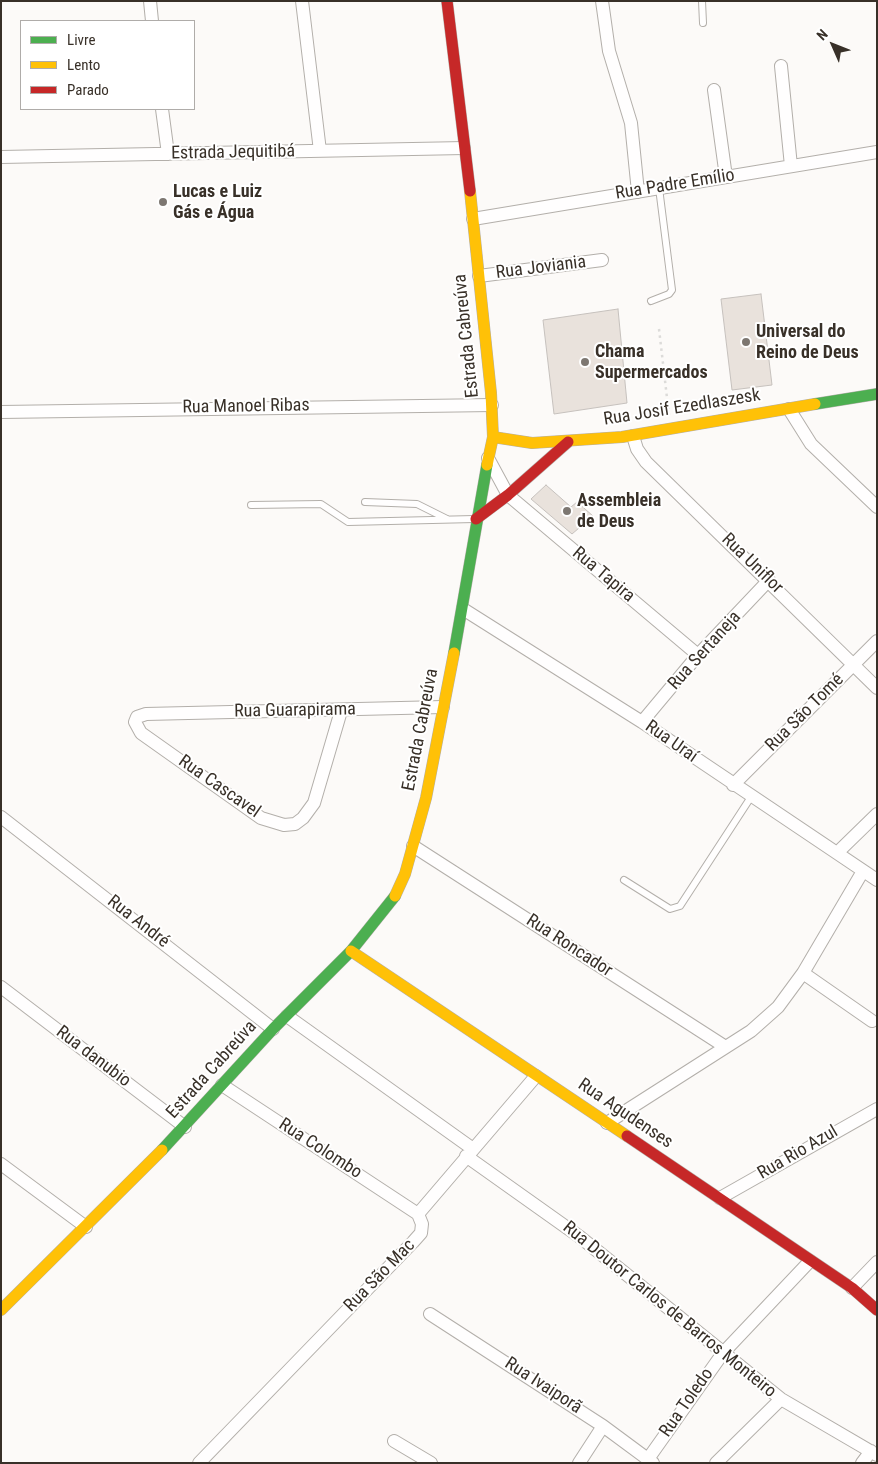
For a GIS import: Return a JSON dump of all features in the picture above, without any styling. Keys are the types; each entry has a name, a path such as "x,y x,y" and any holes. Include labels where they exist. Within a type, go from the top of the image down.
{"main road":[{"name":"Estrada Cabreúva","path":"1,1310 185,1127 273,1029 351,951 398,892 426,798 463,609 476,519 493,437 492,405 473,219 447,1"},
{"name":"Rua Josif Ezedlaszesk","path":"493,437 532,443 633,436 877,394"},
{"path":"476,519 508,495 568,442"},
{"name":"Rua Agudenses","path":"351,951 852,1288 877,1310"}],"street":[{"path":"150,1 152,20"},
{"path":"302,1 320,151"},
{"path":"602,1 609,51 631,122 638,192"},
{"path":"781,66 791,166"},
{"path":"714,90 726,177"},
{"path":"162,110 168,154"},
{"name":"Estrada Jequitibá","path":"1,157 464,148"},
{"name":"Rua Padre Emílio","path":"473,219 877,152"},
{"name":"Rua Joviania","path":"479,276 602,260"},
{"name":"Rua Manoel Ribas","path":"1,412 492,405"},
{"path":"789,408 811,444 877,507"},
{"name":"Rua Uniflor","path":"633,436 637,449 646,462 769,580 877,688"},
{"path":"488,458 508,495"},
{"name":"Rua Tapira","path":"508,495 698,655"},
{"name":"Rua Sertaneja","path":"642,722 698,655 769,580"},
{"name":"Rua Uraí","path":"463,609 642,722 733,785 877,880"},
{"name":"Rua São Tomé","path":"733,785 877,641"},
{"name":"Rua Guarapirama","path":"146,714 443,707"},
{"name":"Rua Cascavel","path":"146,714 137,717 135,722 141,733 261,818 284,825 295,824 303,818 314,803 341,710"},
{"path":"837,853 877,814"},
{"name":"Rua André","path":"1,817 273,1029"},
{"name":"Rua Roncador","path":"413,846 724,1046"},
{"path":"607,1123 750,1031 772,1013 803,973 863,871"},
{"path":"803,973 872,1021"},
{"name":"Rua danubio","path":"1,987 185,1127"},
{"name":"Rua Doutor Carlos de Barros Monteiro","path":"287,1016 470,1152 580,1237 781,1400 874,1453"},
{"name":"Rua São Mac","path":"199,1463 421,1233 422,1224 418,1214 536,1076"},
{"name":"Rua Colombo","path":"222,1085 418,1214"},
{"name":"Rua Rio Azul","path":"720,1198 877,1109"},
{"path":"1,1164 86,1227"},
{"name":"Rua Toledo","path":"651,1461 723,1353 810,1261"},
{"path":"852,1288 877,1262"},
{"name":"Rua Ivaiporã","path":"430,1314 603,1426 651,1461"},
{"path":"716,1463 781,1400"},
{"path":"579,1463 603,1426"},
{"path":"394,1441 431,1463"},
{"path":"862,1463 874,1453"}],"lane":[{"path":"702,1 703,24"},
{"path":"651,301 669,294 672,290 659,188"},
{"path":"365,502 417,504 447,520"},
{"path":"251,505 321,504 348,522 476,519"},
{"path":"624,880 670,909 680,906 751,797"}],"path":[{"path":"659,329 671,429"}],"building":[{"name":"Universal do Reino de Deus","path":"761,294 772,385 732,390 721,299"},
{"name":"Chama Supermercados","path":"618,309 627,403 554,414 543,320"},
{"name":"Assembleia de Deus","path":"546,485 571,507 577,502 593,516 572,534 531,499"}],"traffic: fast":[{"path":"815,404 877,394"},
{"path":"454,653 487,465"},
{"path":"162,1150 273,1029 351,951 395,896"}],"traffic: slow":[{"path":"470,191 491,393 493,437 487,465"},
{"path":"493,437 532,443 622,437 815,404"},
{"path":"395,896 405,874 426,798 454,653"},
{"path":"351,951 627,1136"},
{"path":"1,1310 162,1150"}],"traffic: jam":[{"path":"447,1 470,191"},
{"path":"476,519 508,495 568,442"},
{"path":"627,1136 852,1288 877,1310"}],"place":[{"name":"Lucas e Luiz Gás e Água","path":"163,202"},
{"name":"Universal do Reino de Deus","path":"746,342"},
{"name":"Chama Supermercados","path":"585,362"},
{"name":"Assembleia de Deus","path":"567,511"}]}
